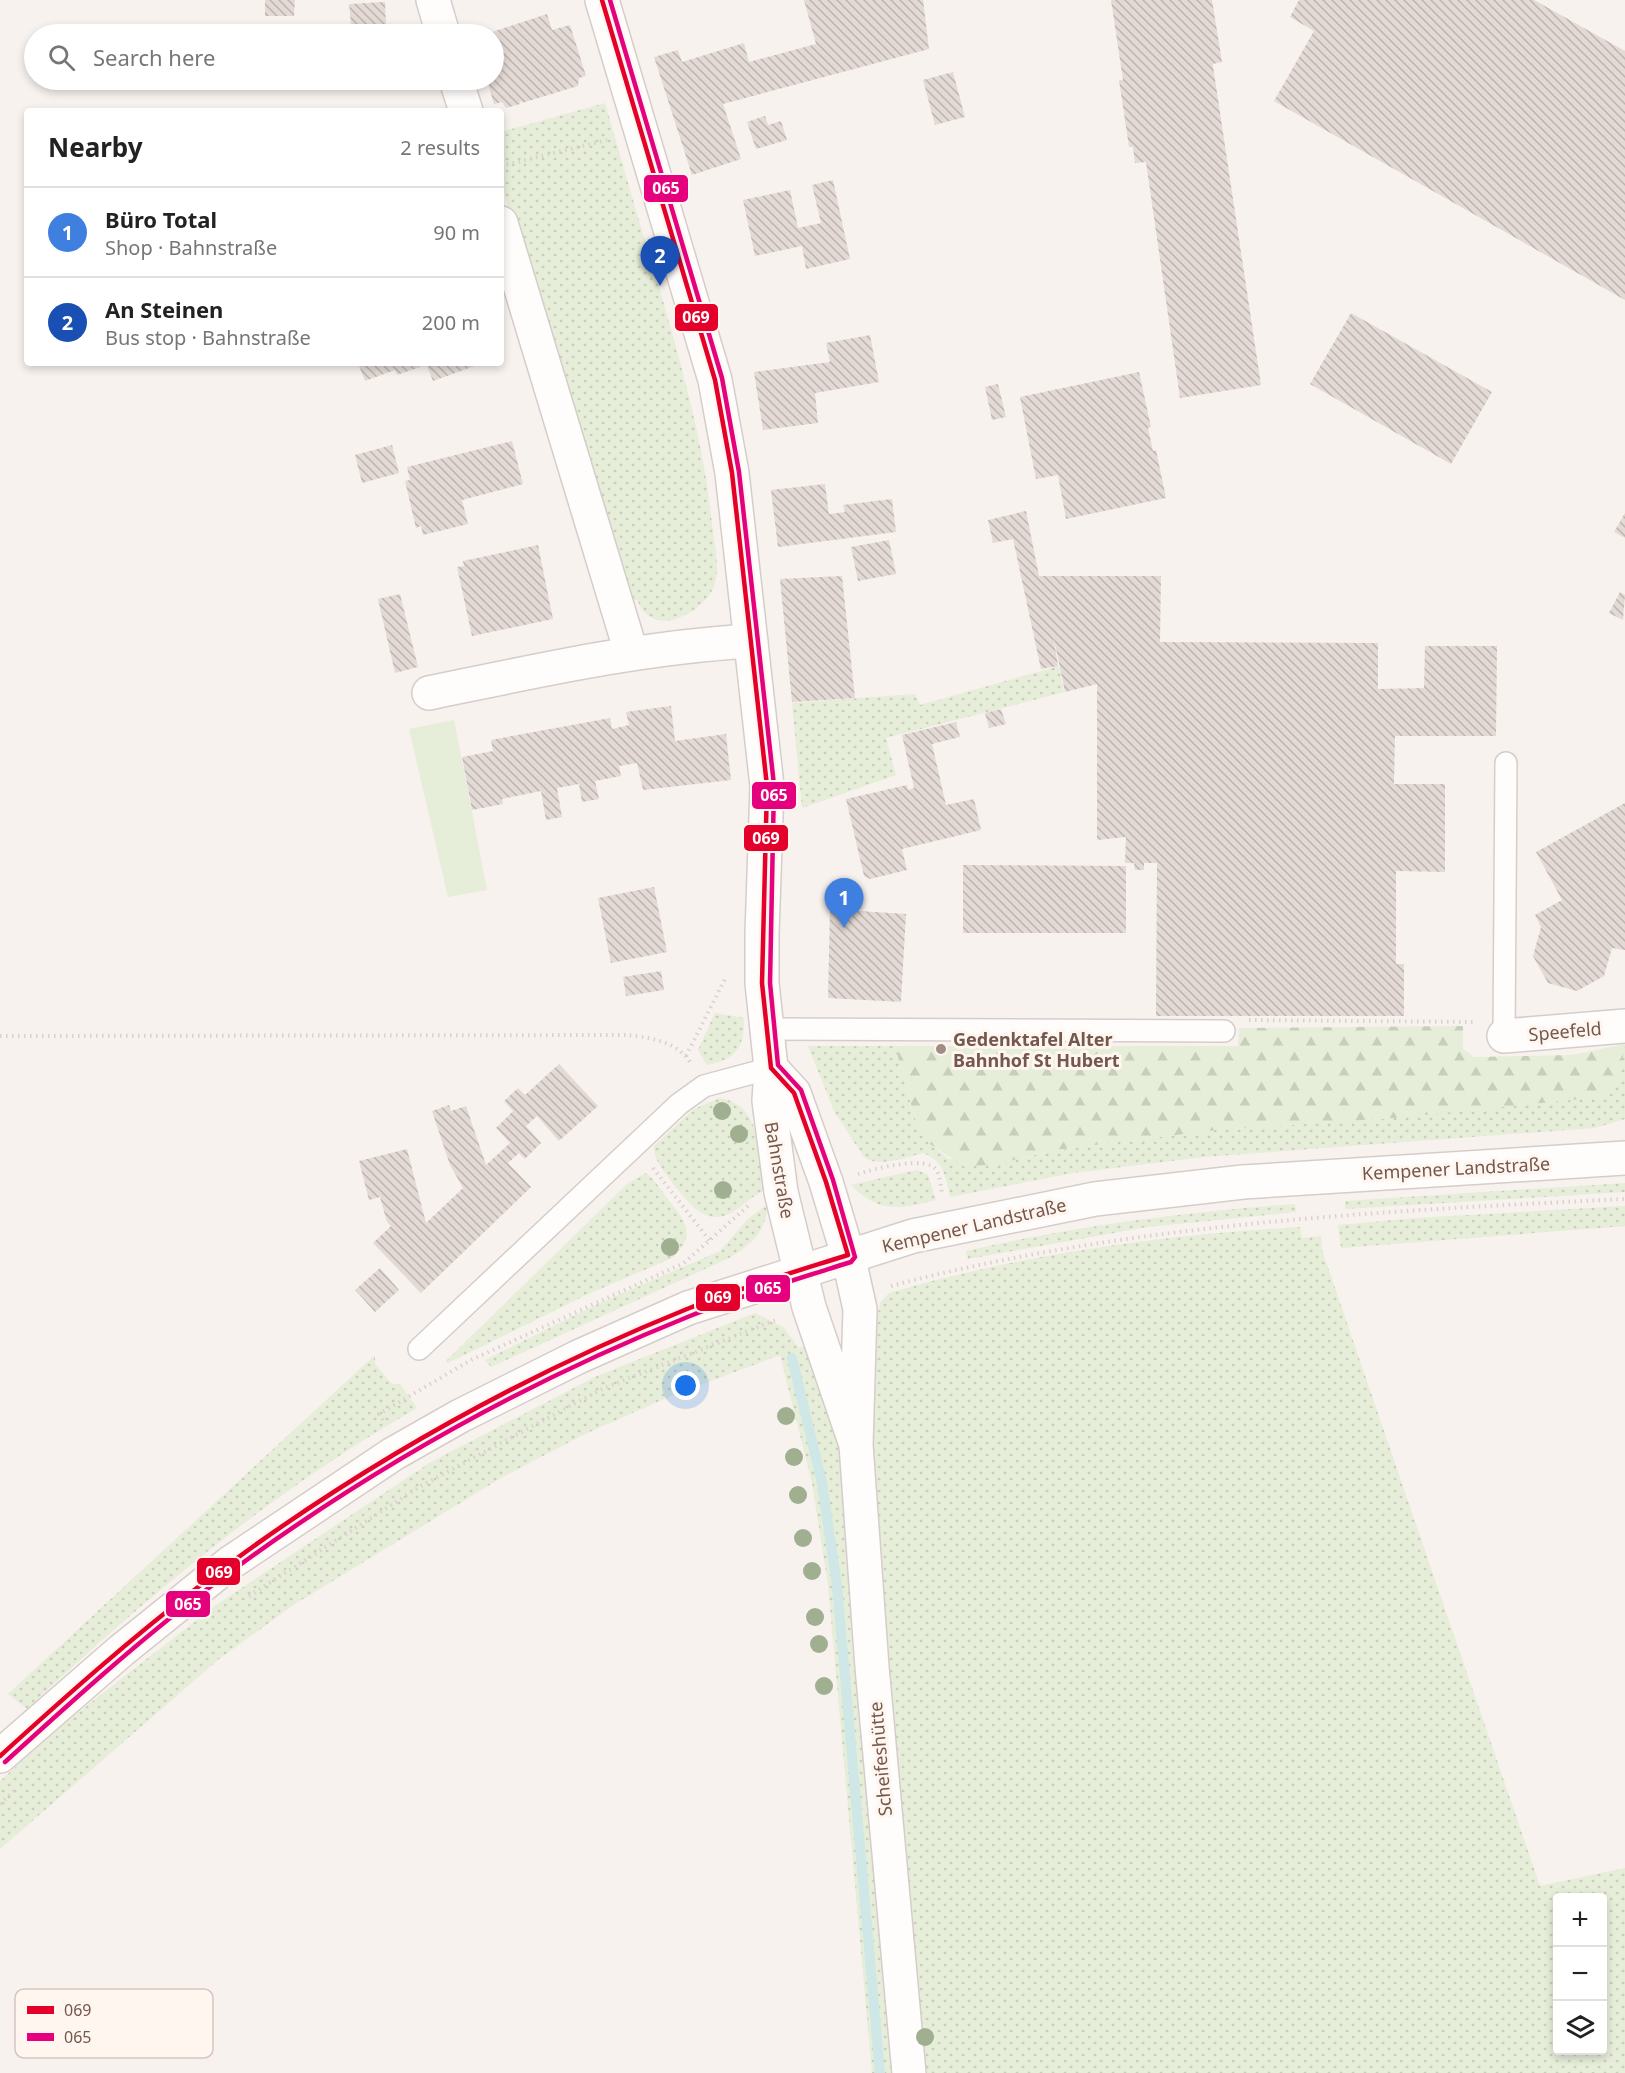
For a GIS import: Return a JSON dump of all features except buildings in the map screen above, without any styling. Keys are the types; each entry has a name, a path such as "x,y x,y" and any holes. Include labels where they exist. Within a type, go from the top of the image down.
{"street":[{"path":"433,0 440,24"},
{"name":"Bahnstraße","path":"602,0 643,131 715,380 732,473 767,786 762,934 766,1029 771,1068 769,1101 781,1192 800,1270"},
{"path":"459,90 465,108"},
{"path":"504,233 631,652"},
{"path":"429,693 631,652 693,644 751,641"},
{"name":"Speefeld","path":"1504,1036 1625,1026"},
{"name":"Bahnstraße","path":"771,1068 794,1094 826,1182 848,1255"},
{"name":"Kempener Landstraße","path":"0,1756 122,1650 230,1563 400,1450 460,1416 578,1357 688,1308 848,1255 942,1229 1095,1199 1244,1182 1625,1158"},
{"name":"Scheifeshütte","path":"848,1255 860,1309 856,1445 872,1667 909,2073"},
{"name":"Scheifeshütte","path":"800,1270 809,1307 856,1445"}],"lane":[{"path":"1504,1036 1506,763"},
{"path":"766,1029 1224,1030"},
{"path":"419,1349 679,1104 704,1086 771,1068"}],"path":[{"path":"504,165 643,131"},
{"path":"1224,1030 1241,1020 1472,1022 1504,1036"},
{"path":"0,1036 627,1035 658,1041 686,1056"},
{"path":"636,1146 710,1241"},
{"path":"857,1294 959,1268 1076,1246 1250,1223 1625,1199"},
{"path":"248,1597 421,1486 602,1389 809,1307"},
{"path":"0,1804 25,1781"}],"green space":[{"path":"605,103 676,348 704,465 717,569 712,591 700,605 684,616 666,621 658,620 647,615 637,600 630,601 504,193 504,131"},
{"path":"1059,666 1064,692 886,738 896,775 802,808 792,703 915,694 920,705"},
{"path":"454,720 487,890 448,897 409,729"},
{"path":"715,1013 744,1018 744,1028 740,1044 732,1055 707,1065 698,1050"},
{"path":"1463,1026 1463,1049 1474,1057 1572,1055 1625,1044 1616,1085 1607,1095 1590,1098 1393,1118 1216,1130 1054,1150 993,1165 963,1166 930,1144 918,1129 895,1046 1238,1046 1239,1028"},
{"path":"1625,1044 1625,1119 1595,1128 1204,1157 1073,1173 950,1197 943,1170 930,1156 923,1153 876,1162 863,1156 834,1111 808,1046 895,1046 918,1129 930,1144 949,1159 1019,1159 1054,1150 1216,1130 1393,1118 1608,1095 1618,1078"},
{"path":"719,1098 733,1102 751,1120 760,1147 767,1190 729,1214 711,1217 696,1209 664,1172 658,1163 654,1146 694,1109"},
{"path":"917,1170 928,1175 936,1200 911,1206 890,1207 871,1201 851,1185"},
{"path":"646,1173 655,1181 679,1214 686,1228 685,1242 672,1258 586,1295 448,1363 446,1361 628,1183"},
{"path":"1625,1183 1625,1192 1345,1209 1345,1201"},
{"path":"1295,1204 1296,1212 1147,1227 968,1259 966,1251 1048,1234 1130,1221"},
{"path":"765,1206 767,1208 766,1217 760,1232 750,1243 729,1258 491,1367 485,1360 598,1304 720,1251 748,1219"},
{"path":"1625,1206 1625,1226 1341,1248 1338,1225 1416,1218"},
{"path":"1300,1227 1302,1238 1321,1236 1322,1250 1540,1886 1625,1868 1625,2073 872,2073 828,1585 812,1483 780,1355 671,1396 585,1434 501,1478 295,1604 219,1659 0,1849 0,1781 58,1728 216,1605 431,1462 597,1376 755,1313 783,1327 799,1348 834,1337 842,1374 876,1323 880,1303 889,1293 939,1279 1041,1257 1196,1235"},
{"path":"375,1355 375,1364 392,1384 400,1384 417,1408 312,1474 213,1547 119,1626 27,1709 8,1694"}],"waterway":[{"path":"792,1358 822,1483 837,1586 880,2073"}],"transit line":[{"name":"069","path":"0,1756 176,1604 258,1543 375,1466 497,1397 623,1336 726,1294 848,1255 826,1182 794,1093 771,1068 762,983 767,786 732,473 715,380 602,0"},
{"name":"065","path":"5,1762 180,1610 262,1549 379,1472 500,1403 626,1343 730,1301 851,1262 855,1257 833,1180 801,1090 778,1065 770,983 774,785 739,472 722,378 610,0"}],"place":[{"name":"An Steinen","path":"660,286"},
{"name":"Büro Total","path":"844,928"},
{"name":"Gedenktafel Alter Bahnhof St Hubert","path":"941,1049"}]}
